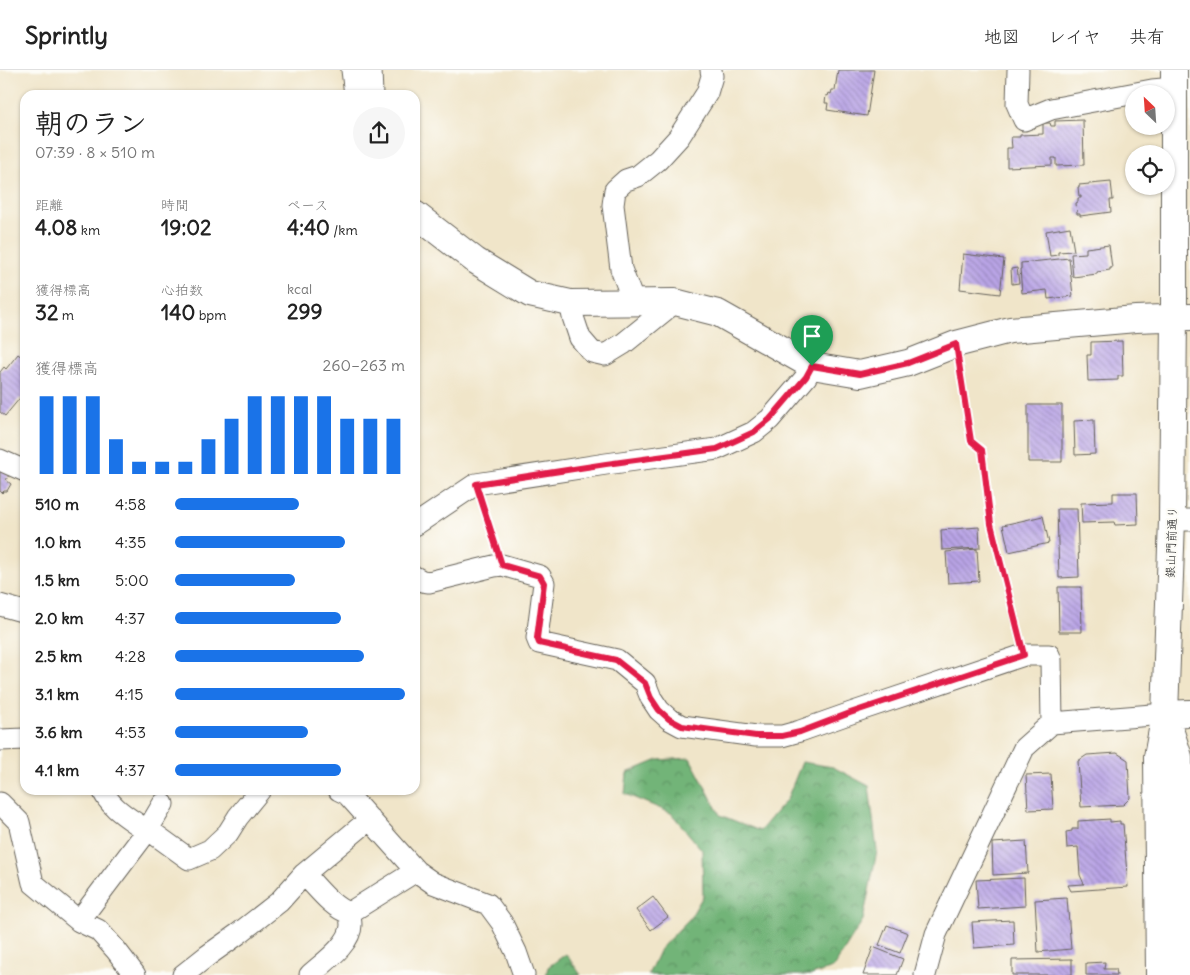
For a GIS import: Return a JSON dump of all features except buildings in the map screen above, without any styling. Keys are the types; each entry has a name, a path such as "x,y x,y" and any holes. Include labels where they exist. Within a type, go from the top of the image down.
{"street":[{"path":"352,70 354,90"},
{"path":"371,70 372,90"},
{"path":"634,303 621,269 612,205 615,190 626,180 638,176 658,160 679,137 707,93 712,76 711,70"},
{"path":"1018,70 1017,104 1024,120 1052,109 1152,90 1174,79"},
{"name":"銀山門前通り","path":"1174,79 1182,317 1178,757 1183,975"},
{"path":"420,218 476,261 530,294 570,303 675,302 718,313 812,366 860,374 908,363 956,344 1010,330 1136,318 1182,317"},
{"path":"570,303 580,338 592,352 605,355 623,344 675,302"},
{"path":"420,522 476,484 717,449 754,432 770,419 806,377 812,366"},
{"path":"0,460 20,469"},
{"path":"420,580 429,582 502,565 540,576 544,583 537,638 539,643 616,660 645,683 651,698 659,710 669,719 682,726 756,736 782,736 800,732 850,713 1024,655 1049,655 1051,660 1052,723"},
{"path":"0,605 20,611"},
{"path":"925,975 936,934 1024,748 1052,723 1178,713"},
{"name":"銀山門前通り","path":"1159,975 1157,757 1178,713"},
{"path":"0,740 20,739"},
{"path":"106,795 110,803 189,859 210,850 228,834 238,817 256,795"},
{"path":"348,795 416,871 433,883 488,904 502,923 516,952 524,975"},
{"path":"0,803 18,822 33,883 79,921 98,930 136,975"},
{"path":"79,921 147,831 163,804"},
{"path":"183,975 279,902 304,874 370,819"},
{"path":"304,874 335,905 342,911 349,913 416,871"},
{"path":"310,975 344,945 351,926 349,913"}],"path":[{"path":"956,344 971,441 982,450 991,524 1024,655"},
{"path":"476,484 502,565"}],"green space":[{"path":"690,758 720,815 760,831 787,799 802,762 833,767 869,786 877,851 863,920 833,968 811,975 648,975 660,949 690,918 703,896 702,850 671,813 625,794 627,773 658,760"},
{"path":"566,954 581,975 546,975 548,967"}],"route":[{"path":"956,344 971,441 982,450 991,524 1024,655 850,713 800,732 782,736 756,736 682,726 669,719 659,710 651,698 645,683 616,660 539,643 537,638 544,583 540,576 502,565 476,484 717,449 754,432 770,419 806,377 812,366 860,374 908,363 956,344"}]}
